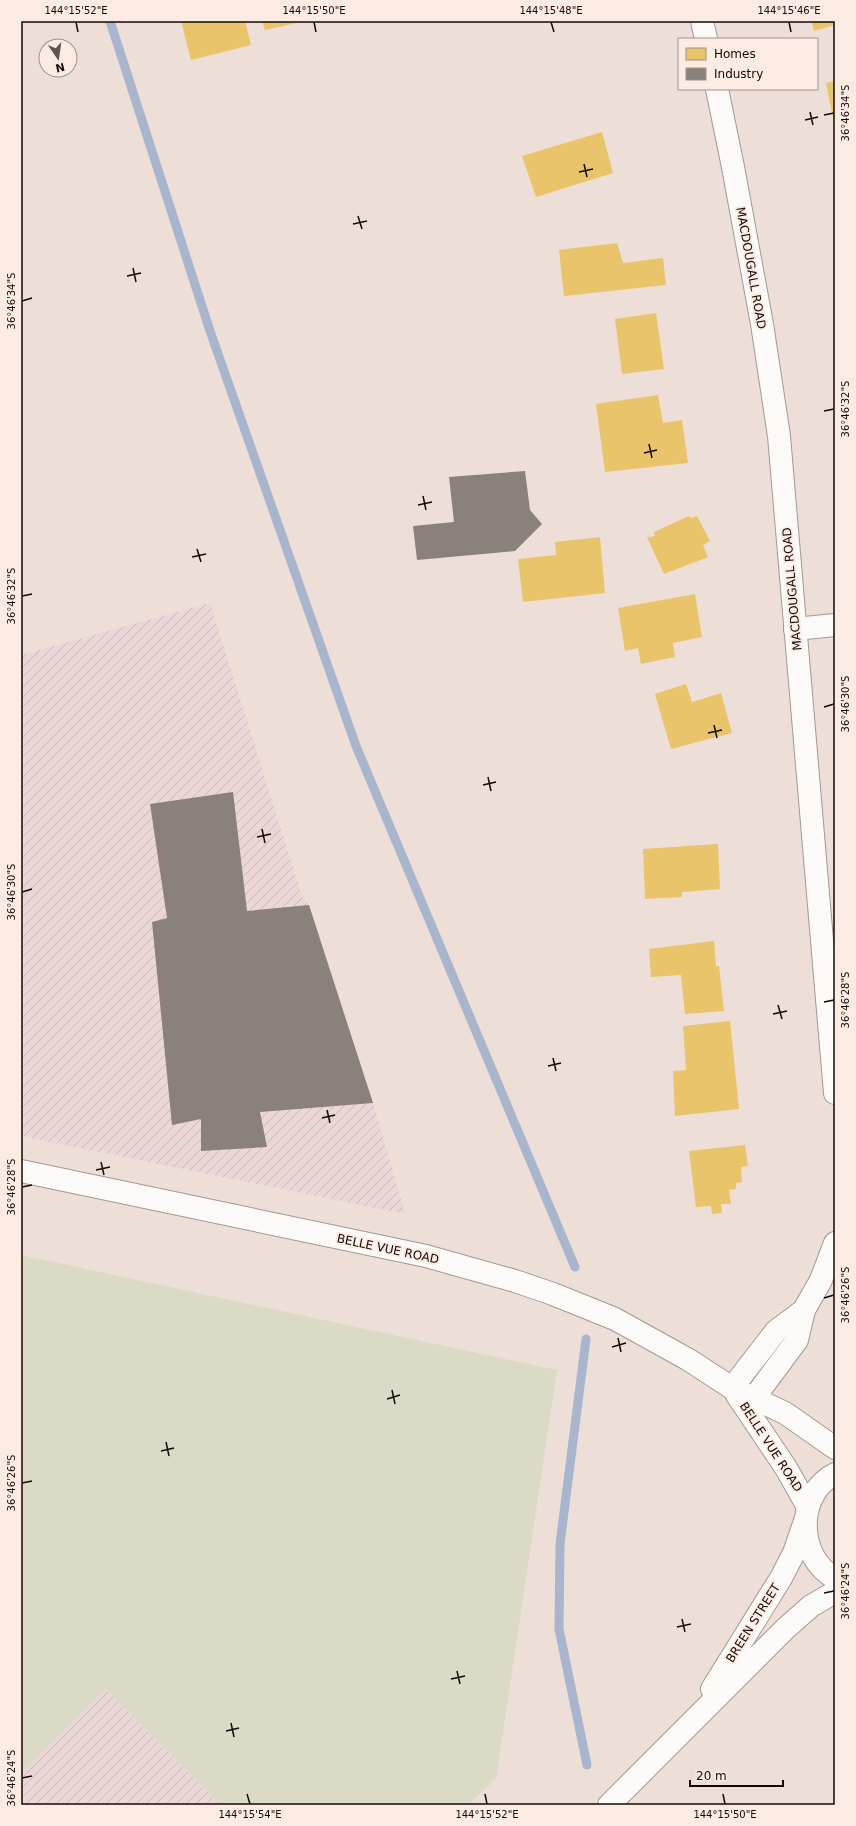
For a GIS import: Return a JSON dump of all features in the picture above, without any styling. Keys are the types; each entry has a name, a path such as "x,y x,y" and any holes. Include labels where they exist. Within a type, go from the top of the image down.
{"street":[{"path":"702,21 706,38"},
{"name":"MACDOUGALL ROAD","path":"717,90 762,324 779,436 835,1093"},
{"path":"795,629 835,625"},
{"name":"BELLE VUE ROAD","path":"21,1171 426,1256 515,1281 553,1294 615,1319 689,1360 732,1388 750,1403 786,1468 807,1514"},
{"path":"750,1403 797,1340 804,1310 821,1280 835,1243"},
{"path":"732,1388 776,1331 804,1310"},
{"name":"BELLE VUE ROAD","path":"750,1403 785,1413 835,1448"},
{"name":"BREEN STREET","path":"692,1720 781,1578 794,1554 807,1514 817,1490 835,1474"},
{"path":"807,1514 806,1542 815,1561 830,1576 835,1578"},
{"name":"BREEN STREET","path":"609,1805 657,1759 692,1720 795,1620 811,1606 835,1592"}],"shaded area":[{"path":"210,603 302,896 309,905 373,1103 405,1214 21,1136 21,655"},
{"path":"106,1689 221,1805 21,1805 21,1772"}],"green space":[{"path":"21,1255 557,1370 496,1779 468,1805 221,1805 106,1689 21,1772"}],"building: Homes":[{"path":"181,21 245,21 251,45 191,60"},
{"path":"262,21 301,21 301,22 265,30"},
{"path":"811,21 835,21 835,25 814,31"},
{"path":"835,81 835,121 834,122 826,83"},
{"path":"602,132 613,173 536,197 522,156"},
{"path":"617,243 623,263 663,258 666,285 564,296 559,250"},
{"path":"656,313 664,369 622,374 615,319"},
{"path":"658,395 663,423 682,420 688,463 605,472 596,404"},
{"path":"689,516 691,518 697,516 710,541 703,545 708,557 664,574 647,537 655,536 654,532"},
{"path":"600,537 605,593 523,602 518,559 556,555 555,542"},
{"path":"695,594 702,637 673,643 675,657 641,664 638,648 625,651 618,608"},
{"path":"686,684 692,702 721,693 732,733 671,749 655,694"},
{"path":"718,844 720,889 682,892 682,897 645,899 643,849"},
{"path":"714,941 716,966 719,966 724,1011 685,1014 681,975 651,977 649,949"},
{"path":"730,1021 739,1109 675,1116 673,1071 686,1070 683,1026"},
{"path":"745,1145 748,1166 741,1167 742,1182 736,1183 736,1189 729,1190 731,1204 721,1204 722,1213 712,1214 711,1206 696,1207 689,1151"}],"building: Industry":[{"path":"525,471 530,510 542,524 515,551 417,560 413,526 454,522 449,477"},
{"path":"233,792 247,911 309,905 373,1103 260,1112 267,1147 201,1151 201,1119 172,1125 152,922 167,918 150,804"}],"waterway":[{"path":"110,21 210,331 356,746 575,1267"},
{"path":"586,1339 560,1544 559,1629 587,1765"}]}
